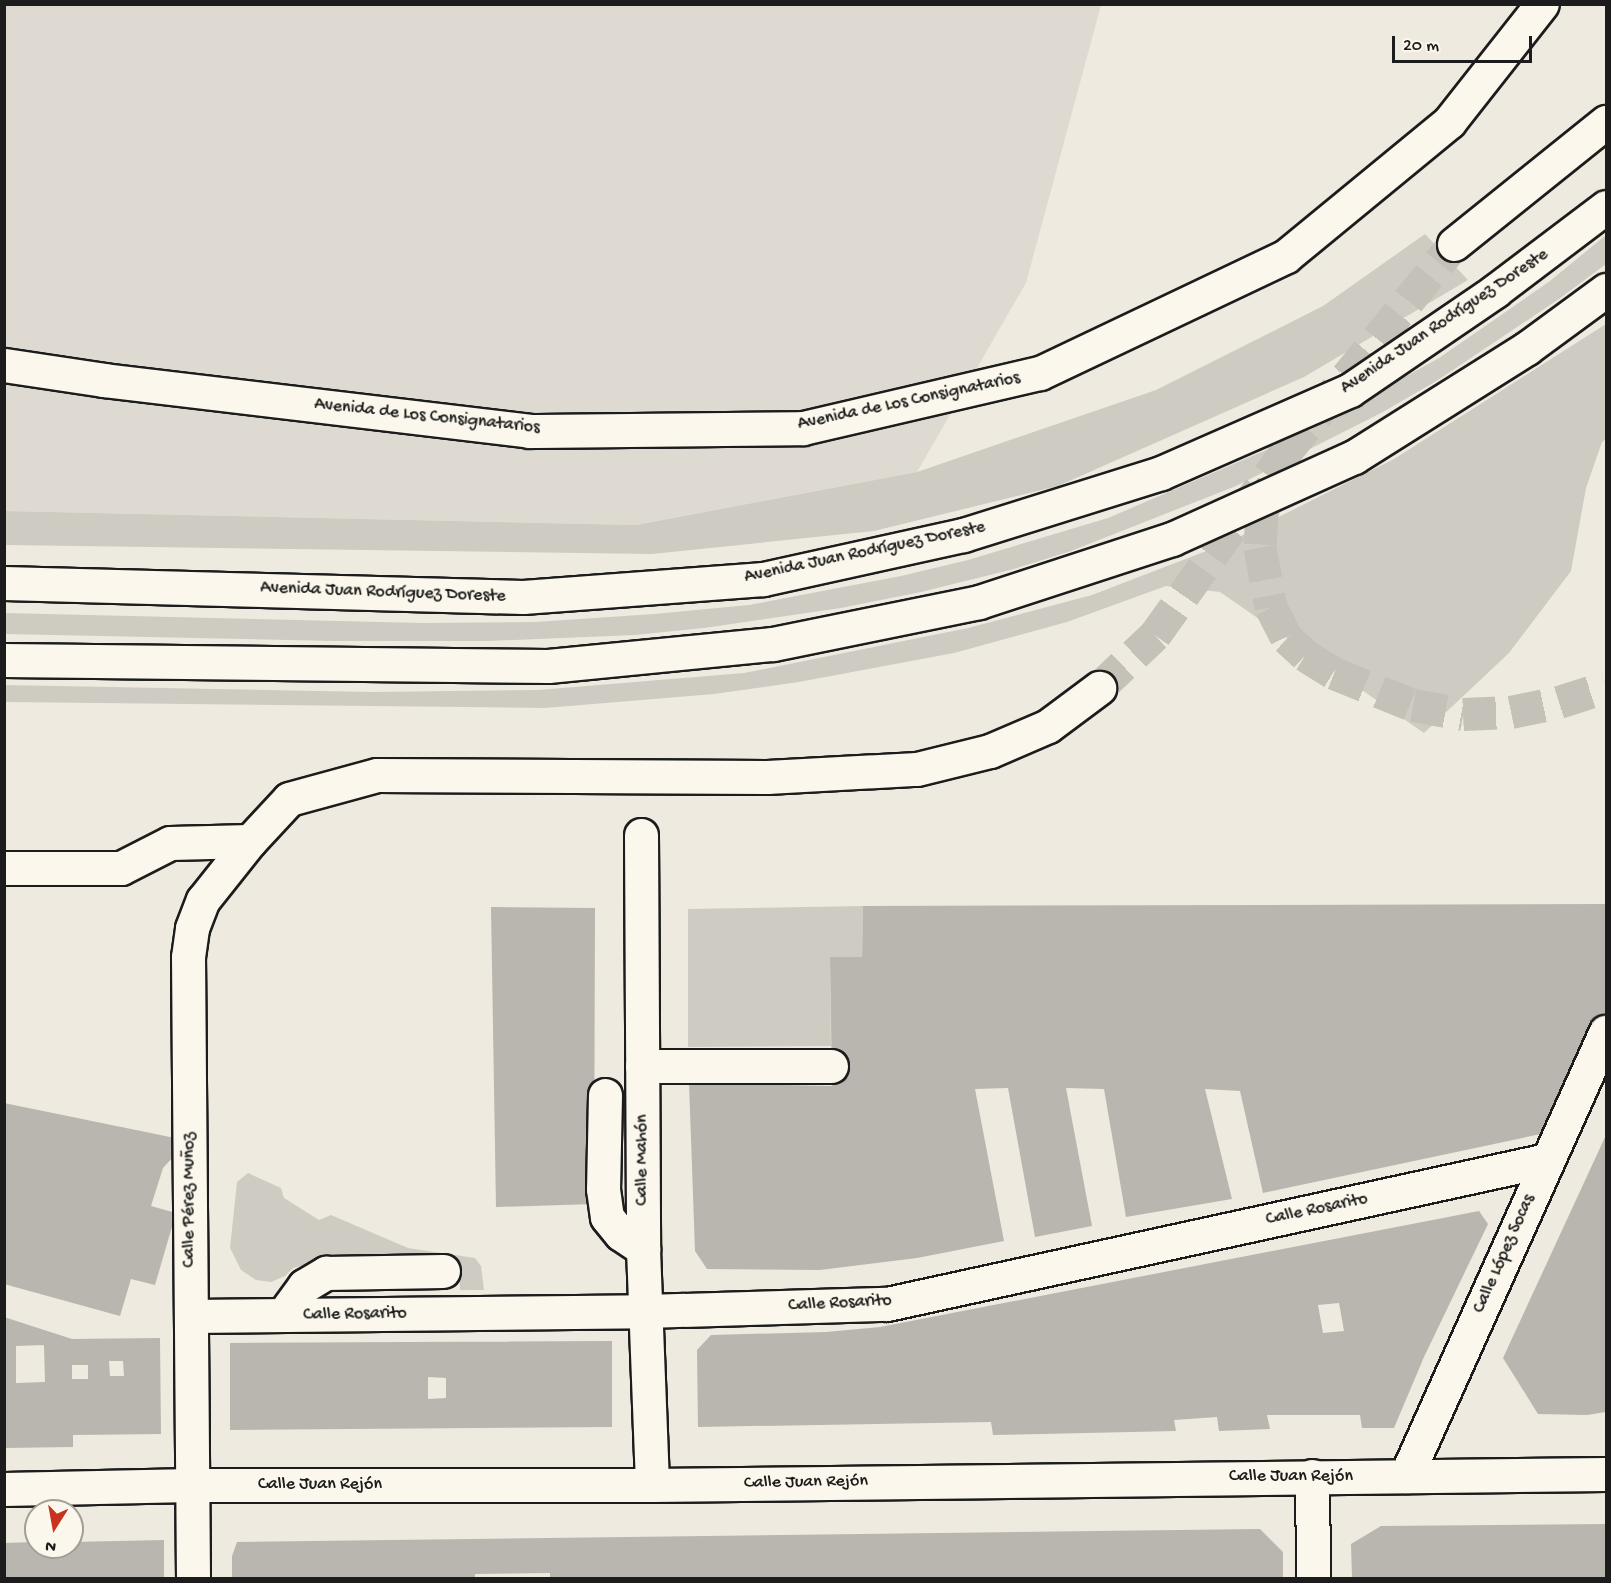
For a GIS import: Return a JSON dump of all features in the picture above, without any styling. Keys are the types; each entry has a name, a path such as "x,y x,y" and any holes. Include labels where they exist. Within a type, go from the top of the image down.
{"main road":[{"name":"Avenida de Los Consignatarios","path":"4,365 104,380 529,431 802,428 1017,378 1040,372 1286,256 1449,122 1542,4"},
{"path":"1454,244 1606,122"},
{"name":"Avenida Juan Rodríguez Doreste","path":"4,583 523,597 763,579 963,535 1161,473 1350,390 1495,291 1606,207"},
{"path":"4,660 548,666 773,644 980,602 1172,539 1354,457 1527,348 1606,290"},
{"name":"Calle Pérez Muñoz","path":"193,1578 188,957 192,928 203,900 250,841 289,799 376,775 767,777 917,769 990,751 1048,726 1099,688"},
{"name":"Calle Mahón","path":"641,835 643,1249 652,1485"},
{"path":"4,868 121,868 170,843 250,841"},
{"name":"Calle López Socas","path":"1406,1476 1606,1032"},
{"path":"642,1066 831,1066"},
{"path":"605,1095 603,1189 607,1217 621,1234 643,1249"},
{"name":"Calle Rosarito","path":"191,1316 646,1311 887,1304 1547,1160"},
{"path":"283,1316 304,1286 326,1274 443,1271"},
{"name":"Calle Juan Rejón","path":"4,1489 192,1485 652,1485 1606,1474"},
{"path":"1312,1476 1312,1578"}],"shaded area":[{"path":"5,5 1101,5 1026,283 917,472 636,525 5,511"},
{"path":"1425,234 1468,280 1304,377 1058,486 874,531 652,554 5,545 5,511 636,525 917,472 1156,390 1323,306"},
{"path":"1606,235 1606,264 1559,299 1438,380 1383,412 1236,486 1071,551 1014,569 921,592 841,608 704,628 635,635 488,641 333,641 5,634 5,613 424,623 535,622 654,614 749,605 901,576 968,560 1108,518 1299,436 1439,358 1550,281"},
{"path":"1606,324 1606,439 1602,442 1586,488 1571,571 1509,653 1424,733 1220,592 1166,586 1067,622 954,653 799,682 714,694 545,708 5,702 5,685 373,692 538,690 744,673 968,628 1092,595 1227,543 1394,459"},
{"path":"863,906 862,957 830,958 831,1046 688,1047 688,909"},
{"path":"248,1173 281,1188 284,1198 319,1220 331,1215 408,1248 475,1258 481,1266 484,1290 460,1290 459,1260 311,1263 293,1268 285,1276 271,1282 256,1280 241,1270 230,1248 237,1182"}],"building":[{"path":"1606,904 1606,1010 1570,1090 1555,1131 1263,1193 1240,1091 1205,1089 1232,1199 1126,1217 1104,1089 1066,1088 1092,1226 1035,1237 1008,1088 975,1089 1004,1241 917,1258 820,1270 707,1269 695,1251 689,1083 832,1086 830,957 862,957 863,906"},
{"path":"491,907 595,908 594,1204 496,1207"},
{"path":"4,1103 175,1138 175,1155 163,1168 151,1206 176,1213 155,1285 131,1279 120,1316 4,1284"},
{"path":"1606,1135 1606,1412 1587,1415 1538,1414 1503,1358"},
{"path":"1479,1211 1488,1224 1424,1357 1394,1428 1362,1428 1360,1415 1267,1415 1270,1429 1219,1431 1217,1417 1174,1420 1176,1431 993,1435 991,1422 698,1427 697,1350 711,1335 826,1332 880,1327","holes":["1339,1303 1344,1331 1323,1333 1318,1305"]},
{"path":"4,1317 72,1339 160,1338 161,1434 73,1435 73,1447 4,1448","holes":["44,1345 45,1382 16,1383 16,1346","109,1361 123,1361 124,1376 110,1376","72,1365 88,1365 88,1379 72,1379"]},
{"path":"612,1341 612,1427 230,1430 230,1343","holes":["428,1377 446,1378 446,1398 428,1399"]},
{"path":"1606,1524 1606,1578 1352,1578 1351,1544 1381,1526"},
{"path":"1260,1529 1283,1552 1283,1578 550,1578 550,1573 475,1574 475,1578 232,1578 232,1556 237,1542"},
{"path":"164,1540 164,1578 4,1578 4,1543 24,1542 24,1559 84,1559 84,1542"}],"tunnel":[{"path":"1099,688 1155,635 1285,453 1454,244"},
{"path":"1273,483 1262,511 1260,547 1271,607 1287,638 1305,655 1334,673 1413,705 1463,714 1511,712 1559,702 1606,687"}]}
